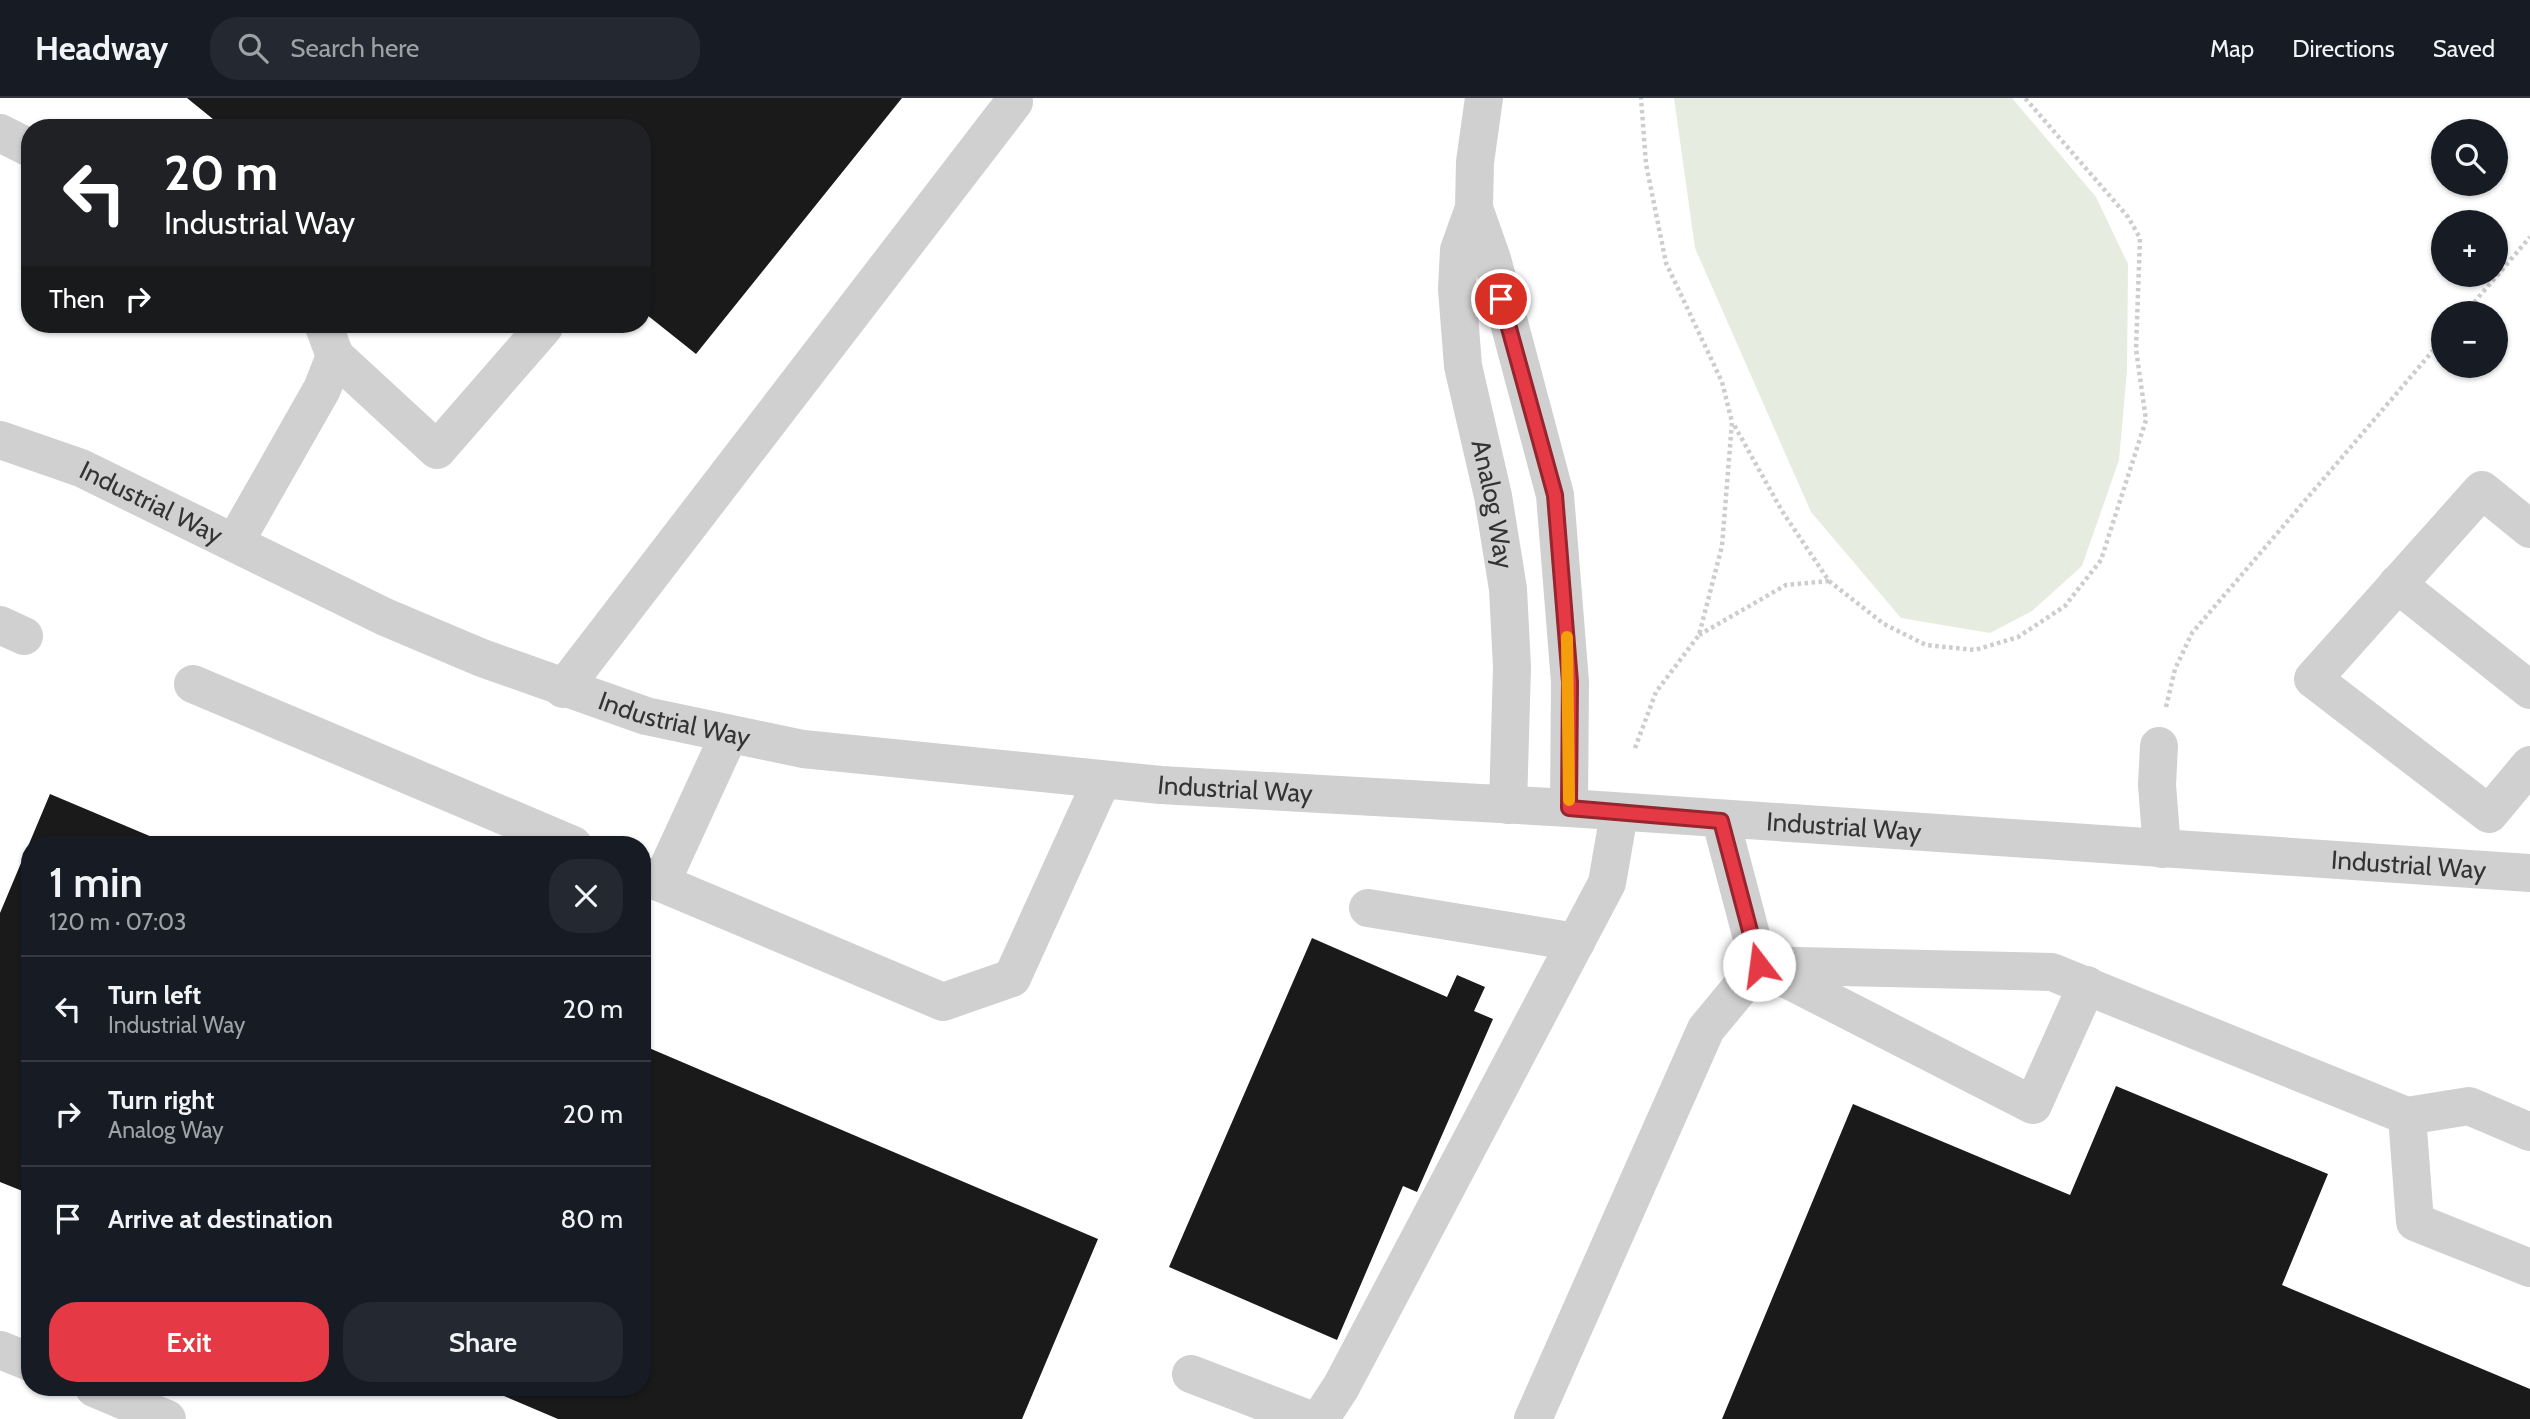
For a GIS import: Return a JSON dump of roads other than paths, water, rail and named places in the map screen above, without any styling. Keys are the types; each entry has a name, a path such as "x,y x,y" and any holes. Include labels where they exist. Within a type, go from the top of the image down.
{"street":[{"name":"Analog Way","path":"1484,98 1475,162 1474,208 1460,250 1457,289 1463,366 1493,496 1508,589 1512,667 1508,805"},
{"path":"563,689 1014,102"},
{"path":"0,133 21,144"},
{"name":"Analog Way","path":"1474,208 1492,259 1555,495 1570,682 1569,808"},
{"path":"329,340 437,450 539,333"},
{"path":"235,542 322,389 329,340"},
{"name":"Industrial Way","path":"0,440 81,468 385,617 563,689 646,716 729,735 886,760 1102,780 1569,808 1721,821 2530,873"},
{"path":"2530,529 2482,490 2313,679 2489,814 2530,765"},
{"path":"2398,584 2530,690"},
{"path":"193,684 552,836"},
{"path":"729,735 652,879 943,1002 1012,978 1102,780"},
{"path":"2159,746 2157,785 2162,849"},
{"path":"1320,1419 1341,1387 1608,883 1619,814"},
{"path":"1721,821 1759,965 2034,1105 2087,985"},
{"path":"1368,908 1576,942"},
{"path":"1759,965 2052,972 2407,1116 2469,1106 2530,1132"},
{"path":"1533,1419 1706,1029 1759,965"},
{"path":"2407,1116 2415,1222 2530,1268"},
{"path":"0,1350 21,1358"},
{"path":"1191,1374 1308,1419"},
{"path":"113,1396 167,1419"}]}
